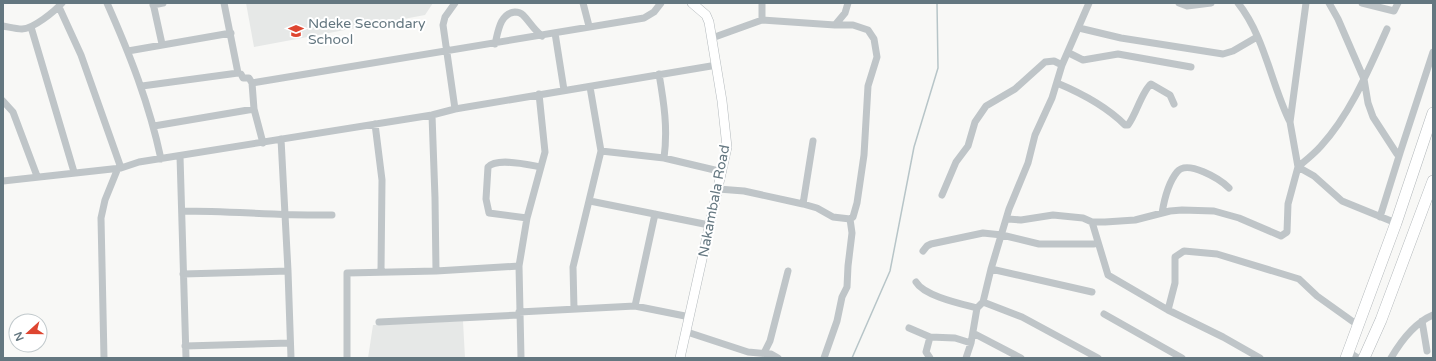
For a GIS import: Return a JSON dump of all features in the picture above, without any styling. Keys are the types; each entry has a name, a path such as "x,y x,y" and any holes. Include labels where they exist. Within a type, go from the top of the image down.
{"highway":[{"path":"1347,355 1396,223 1433,113"},
{"path":"1364,358 1409,248 1433,181"},
{"path":"1370,345 1374,358"}],"main road":[{"name":"Nakambala Road","path":"680,358 709,225 723,172 727,147 726,126 709,22 706,15 692,3"}],"street":[{"path":"107,3 142,86 154,126 161,159"},
{"path":"162,44 153,4 163,3"},
{"path":"224,3 238,73 241,74 243,78 249,78 252,83 254,109 263,143"},
{"path":"455,3 443,20 455,109"},
{"path":"583,3 589,26"},
{"path":"252,83 447,50 495,44 555,34 589,26 644,18 654,12 661,3"},
{"path":"762,3 762,20"},
{"path":"835,25 845,13 848,3"},
{"path":"966,358 978,308 983,302 991,269 1010,209 1028,163 1035,135 1041,124 1057,83 1062,65 1089,3"},
{"path":"1179,3 1187,6 1211,3"},
{"path":"1238,3 1257,37 1273,78 1282,108 1290,122"},
{"path":"1008,219 1021,220 1053,215 1083,218 1092,222 1135,220 1162,213 1182,210 1214,211 1239,218 1282,236 1285,235 1287,232 1288,204 1298,167 1290,122 1306,3"},
{"path":"1329,3 1364,79 1373,117 1390,145 1397,154 1400,153"},
{"path":"1362,3 1394,11 1398,3"},
{"path":"3,26 22,29 31,27 61,5 81,55 120,168 105,200 101,218 104,358"},
{"path":"495,44 504,17 510,12 517,11 523,14 532,28 542,36"},
{"path":"712,38 762,20 853,25 868,30 874,39 877,57 868,86 864,155 853,217 850,219 852,233 847,287 842,297 838,318 824,358"},
{"path":"31,27 74,172"},
{"path":"1079,28 1121,38 1223,54 1233,51 1257,37"},
{"path":"1298,167 1321,147 1337,125 1364,79 1387,29"},
{"path":"128,51 231,33"},
{"path":"555,34 564,90"},
{"path":"1068,52 1083,60 1118,54 1191,67"},
{"path":"1380,217 1433,52"},
{"path":"942,195 956,162 968,146 975,122 986,106 1015,89 1045,62 1054,61 1062,65"},
{"path":"3,181 37,176 120,168 139,162 432,115 455,109 539,94 590,87 717,65"},
{"path":"142,86 238,73"},
{"path":"659,74 666,122 667,139 664,158"},
{"path":"1057,83 1088,98 1117,117 1125,125 1128,125 1136,114 1146,90 1151,84 1170,95 1174,104"},
{"path":"574,309 574,267 601,150 590,87"},
{"path":"521,358 519,266 527,218 545,152 539,94"},
{"path":"3,101 13,112 37,176"},
{"path":"154,126 254,109"},
{"path":"432,115 436,198 436,271"},
{"path":"375,124 382,180 381,271"},
{"path":"281,139 291,358"},
{"path":"803,204 813,141"},
{"path":"601,150 664,158 723,172"},
{"path":"180,156 183,211 183,274 186,358"},
{"path":"527,218 489,213 486,199 488,167 492,164 510,162 541,167"},
{"path":"1298,167 1314,176 1342,200 1396,223"},
{"path":"1162,213 1163,203 1170,187 1177,172 1181,170 1192,168 1212,175 1222,181 1229,188"},
{"path":"718,189 744,191 803,204 817,208 833,217 850,219"},
{"path":"590,201 709,225"},
{"path":"183,211 236,211 285,216 332,215"},
{"path":"635,306 655,214"},
{"path":"1092,222 1108,274 1168,310 1223,337 1260,358"},
{"path":"923,252 927,246 931,244 983,233 1002,235 1039,244 1094,244"},
{"path":"1168,310 1175,283 1175,257 1180,252 1194,251 1217,254 1299,279 1317,296 1359,326"},
{"path":"347,358 347,273 381,271 436,271 519,266"},
{"path":"991,269 1092,292"},
{"path":"183,274 288,271"},
{"path":"764,353 770,341 788,271"},
{"path":"916,282 922,289 938,296 978,308"},
{"path":"983,302 1022,317 1098,358"},
{"path":"379,322 519,314 574,309 609,309 635,306 690,317"},
{"path":"1104,314 1182,358"},
{"path":"1391,358 1405,338 1422,322 1433,315"},
{"path":"1422,322 1427,351"},
{"path":"909,328 930,337 955,338 971,342"},
{"path":"686,332 748,352 764,353 778,358"},
{"path":"973,333 1021,358"},
{"path":"930,337 926,352 930,358"},
{"path":"185,346 290,343"},
{"path":"1347,355 1358,358"}],"shaded area":[{"name":"Ndeke Secondary School","path":"246,3 433,3 425,15 254,47"},
{"path":"463,321 465,358 368,358 373,325"}],"waterway":[{"path":"852,358 890,271 914,147 938,68 937,3"}],"place":[{"name":"Ndeke Secondary School","path":"296,31"}]}
